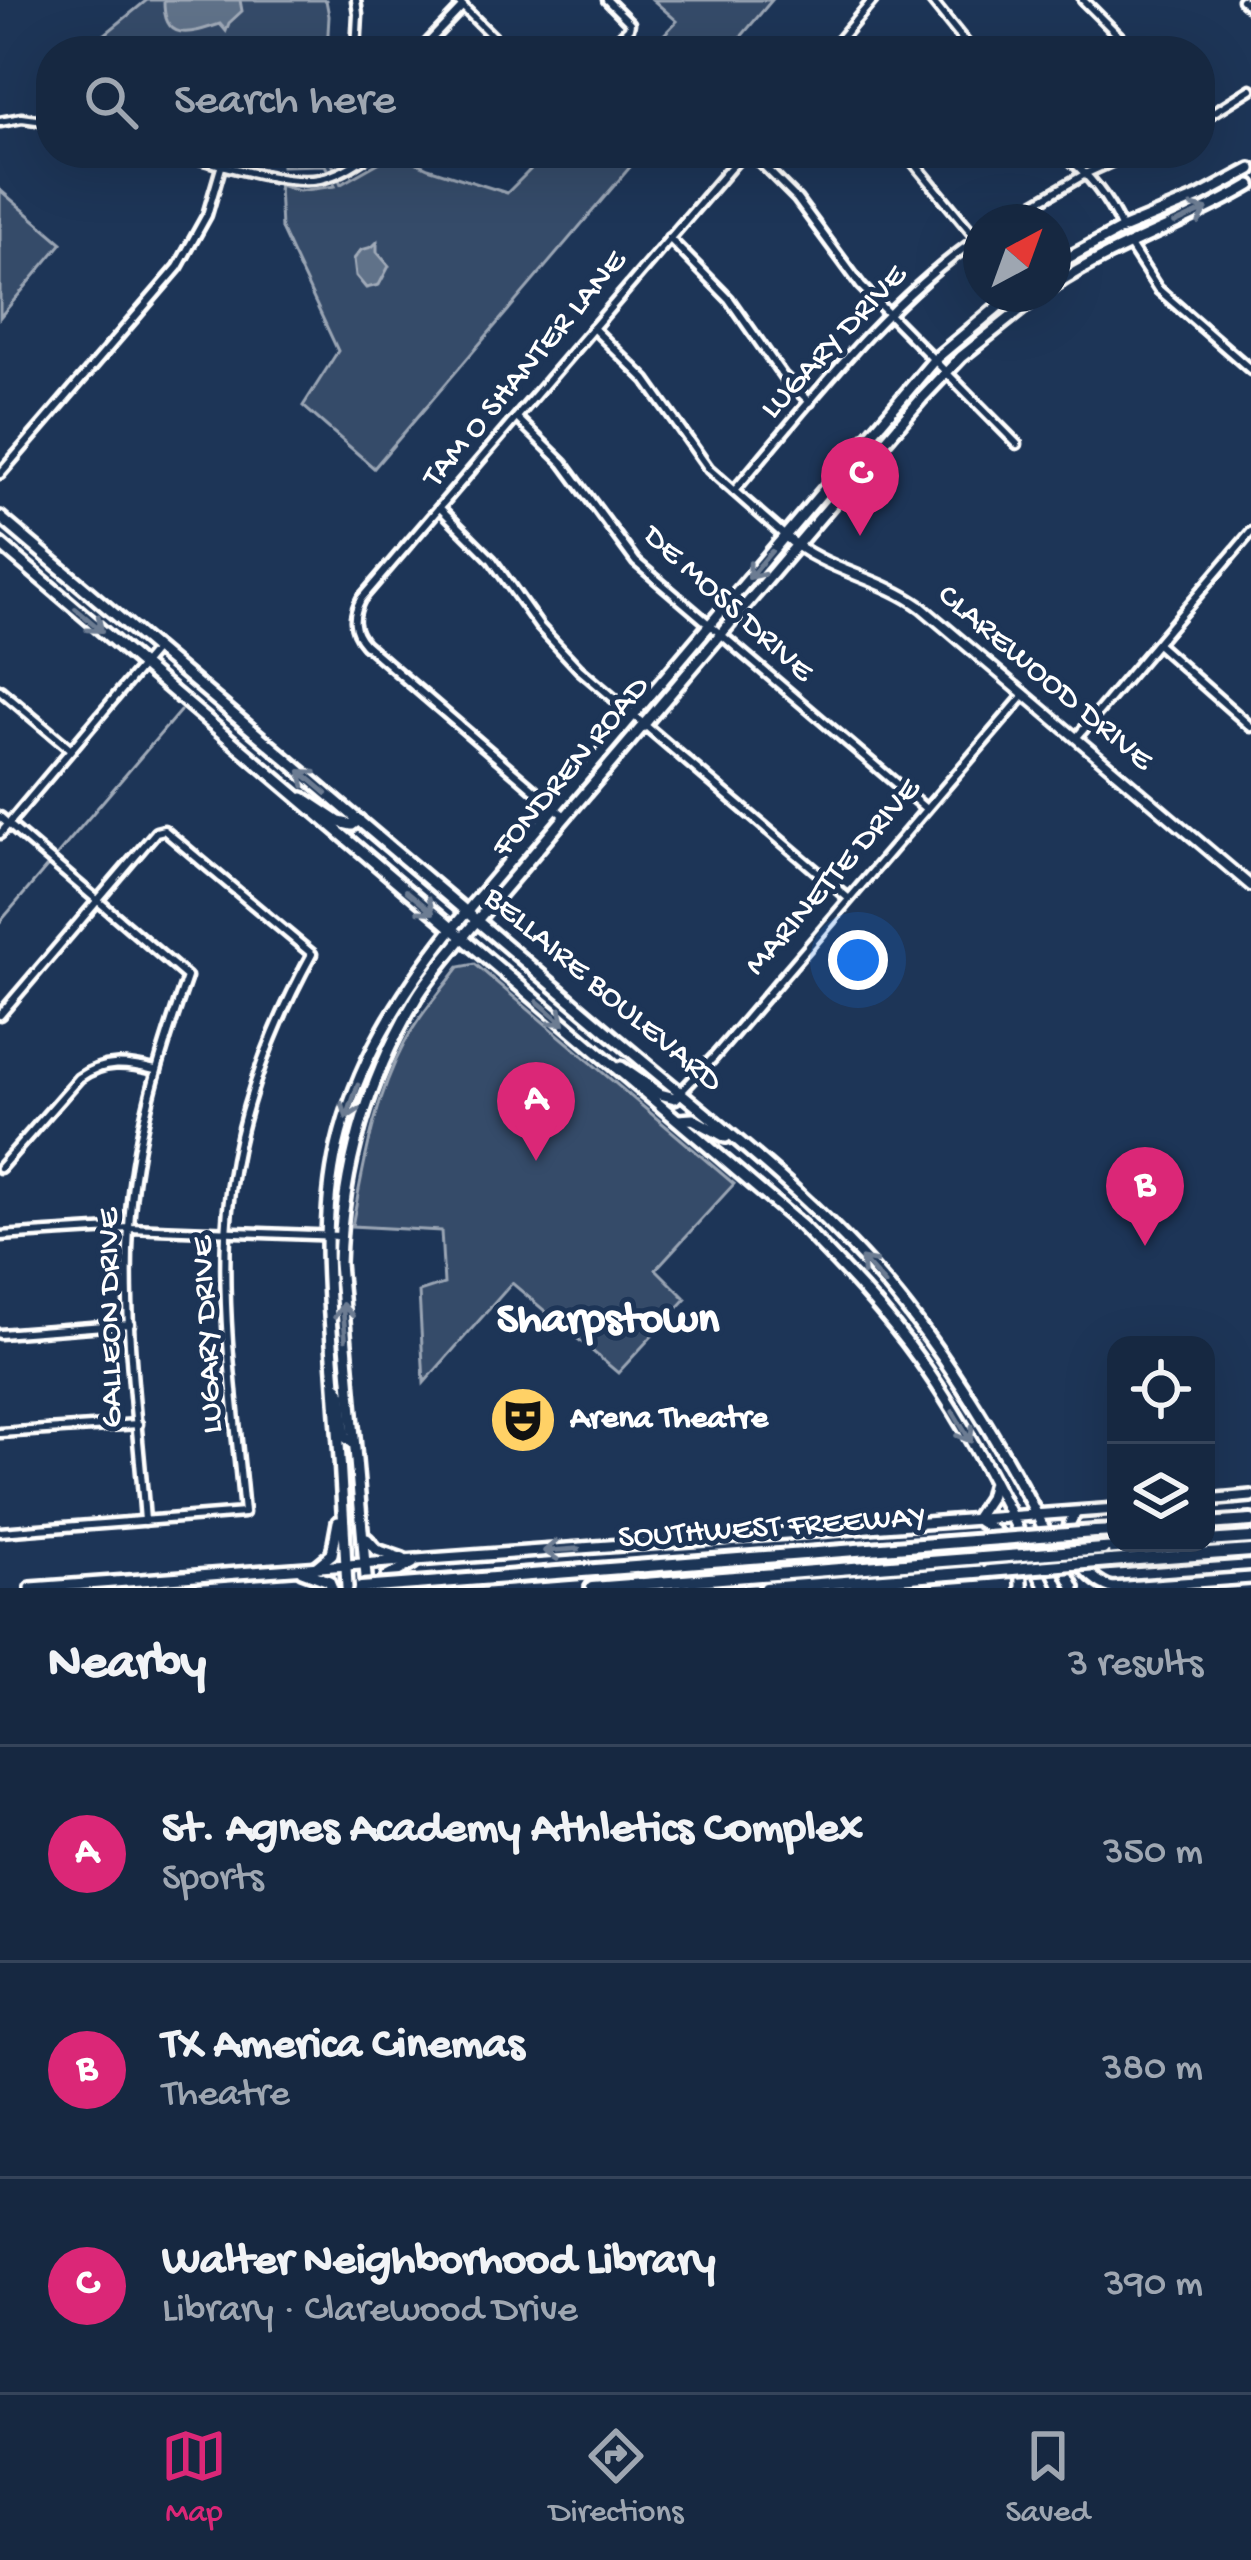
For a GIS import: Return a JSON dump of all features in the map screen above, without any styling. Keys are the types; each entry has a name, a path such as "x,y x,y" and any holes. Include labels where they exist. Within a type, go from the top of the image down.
{"highway":[{"path":"1215,1524 1251,1521"},
{"name":"SOUTHWEST FREEWAY","path":"364,1588 1107,1531"},
{"path":"1215,1540 1251,1538"},
{"path":"592,1588 1107,1549"},
{"name":"SOUTHWEST FREEWAY","path":"766,1588 1251,1551"}],"main road":[{"path":"1071,257 1251,170"},
{"path":"1071,276 1251,185"},
{"path":"1129,243 1151,218"},
{"path":"1099,242 1122,239 1129,243"},
{"name":"FONDREN ROAD","path":"364,1588 366,1563 339,1263 328,1208 338,1145 378,1036 410,982 452,929 784,536 934,361 992,312"},
{"name":"FONDREN ROAD","path":"347,1588 327,1284 352,1150 391,1043 419,993 462,938 795,545 946,372 1015,312"},
{"name":"BELLAIRE BOULEVARD","path":"0,517 824,1220 906,1307 980,1414 1074,1588"},
{"name":"BELLAIRE BOULEVARD","path":"0,544 795,1220 855,1281 921,1363 1013,1517 1046,1588"},
{"path":"234,744 248,727"},
{"path":"293,794 339,822 352,825 359,820"},
{"path":"378,1036 391,1043"},
{"path":"610,1063 629,1070 660,1094 675,1098 680,1093"},
{"path":"678,1120 693,1119 732,1137"},
{"path":"335,1383 342,1395 345,1438 354,1444"},
{"path":"975,1519 993,1482"},
{"path":"1215,1499 1251,1496"},
{"path":"315,1568 333,1550 340,1498"},
{"path":"31,1588 1107,1510"},
{"path":"1076,1513 1067,1530 1086,1574 1099,1584 1112,1588 1251,1578"},
{"path":"975,1519 1004,1539 1022,1578 1021,1588"},
{"path":"362,1526 377,1550 413,1561"},
{"path":"387,1588 387,1577 413,1561"},
{"path":"300,1570 324,1578 332,1588"}],"street":[{"path":"356,0 357,36"},
{"path":"607,0 630,23 621,36"},
{"path":"843,36 874,0"},
{"path":"931,0 960,36"},
{"path":"1083,0 1119,36"},
{"path":"1242,0 1251,8"},
{"path":"433,36 460,3 492,36"},
{"path":"1215,112 1251,89"},
{"path":"0,122 36,120"},
{"path":"0,474 178,267 207,215 221,168"},
{"path":"239,168 309,180 348,168"},
{"name":"TAM O SHANTER LANE","path":"556,807 365,644 354,623 361,599 733,168"},
{"path":"763,168 796,199 861,286 1017,444"},
{"path":"918,168 963,219"},
{"path":"1081,168 1102,192 1123,229"},
{"path":"1034,204 1098,168"},
{"path":"669,238 729,299 782,376 810,402"},
{"path":"1129,243 1158,289 1251,370"},
{"name":"LUGARY DRIVE","path":"734,491 889,314 963,250"},
{"name":"CLAREWOOD DRIVE","path":"593,328 646,380 698,456 784,536 827,565 912,600 1251,886"},
{"name":"DE MOSS DRIVE","path":"517,418 563,463 636,562 926,809"},
{"path":"440,508 492,560 564,655 848,898"},
{"path":"1077,737 1251,532"},
{"path":"1157,644 1251,727"},
{"path":"0,834 156,649"},
{"path":"0,690 70,749"},
{"name":"MARINETTE DRIVE","path":"680,1093 1025,694"},
{"path":"556,807 566,817"},
{"path":"0,817 97,901 0,1015"},
{"name":"LUGARY DRIVE","path":"97,901 156,832 164,830 312,954 277,1022 246,1111 226,1233 226,1299 244,1513 146,1521"},
{"name":"GALLEON DRIVE","path":"97,901 187,977 155,1070 139,1139 129,1228 130,1324 146,1521"},
{"path":"0,1168 91,1070 129,1063 155,1070"},
{"path":"0,1236 129,1228 334,1236"},
{"path":"0,1334 130,1324"},
{"path":"0,1433 138,1424"},
{"path":"0,1532 146,1521"}],"shaded area":[{"path":"147,0 326,0 329,16 328,36 103,36"},
{"path":"164,0 240,0 242,11 226,31 220,24 180,32 168,23"},
{"path":"653,0 772,0 742,36 662,36 677,21"},
{"path":"326,168 334,168 341,184 369,168 428,168 507,193 532,168 629,168 374,468 303,406 338,351 281,229 279,185 299,191 335,186"},
{"path":"0,190 62,243 0,317"},
{"path":"377,242 377,252 389,266 379,285 366,288 356,276 354,259"},
{"path":"475,964 734,1184 656,1269 686,1299 618,1373 512,1283 424,1383 419,1292 444,1284 441,1231 352,1226 371,1133 394,1065 416,1023 459,967"}],"waterway":[{"path":"0,922 180,711"}],"place":[{"name":"Walter Neighborhood Library","path":"860,536"},
{"name":"St. Agnes Academy Athletics Complex","path":"536,1161"},
{"name":"TX America Cinemas","path":"1145,1246"},
{"name":"Arena Theatre","path":"523,1420"}],"district":[{"name":"Sharpstown","path":"608,1321"}]}
